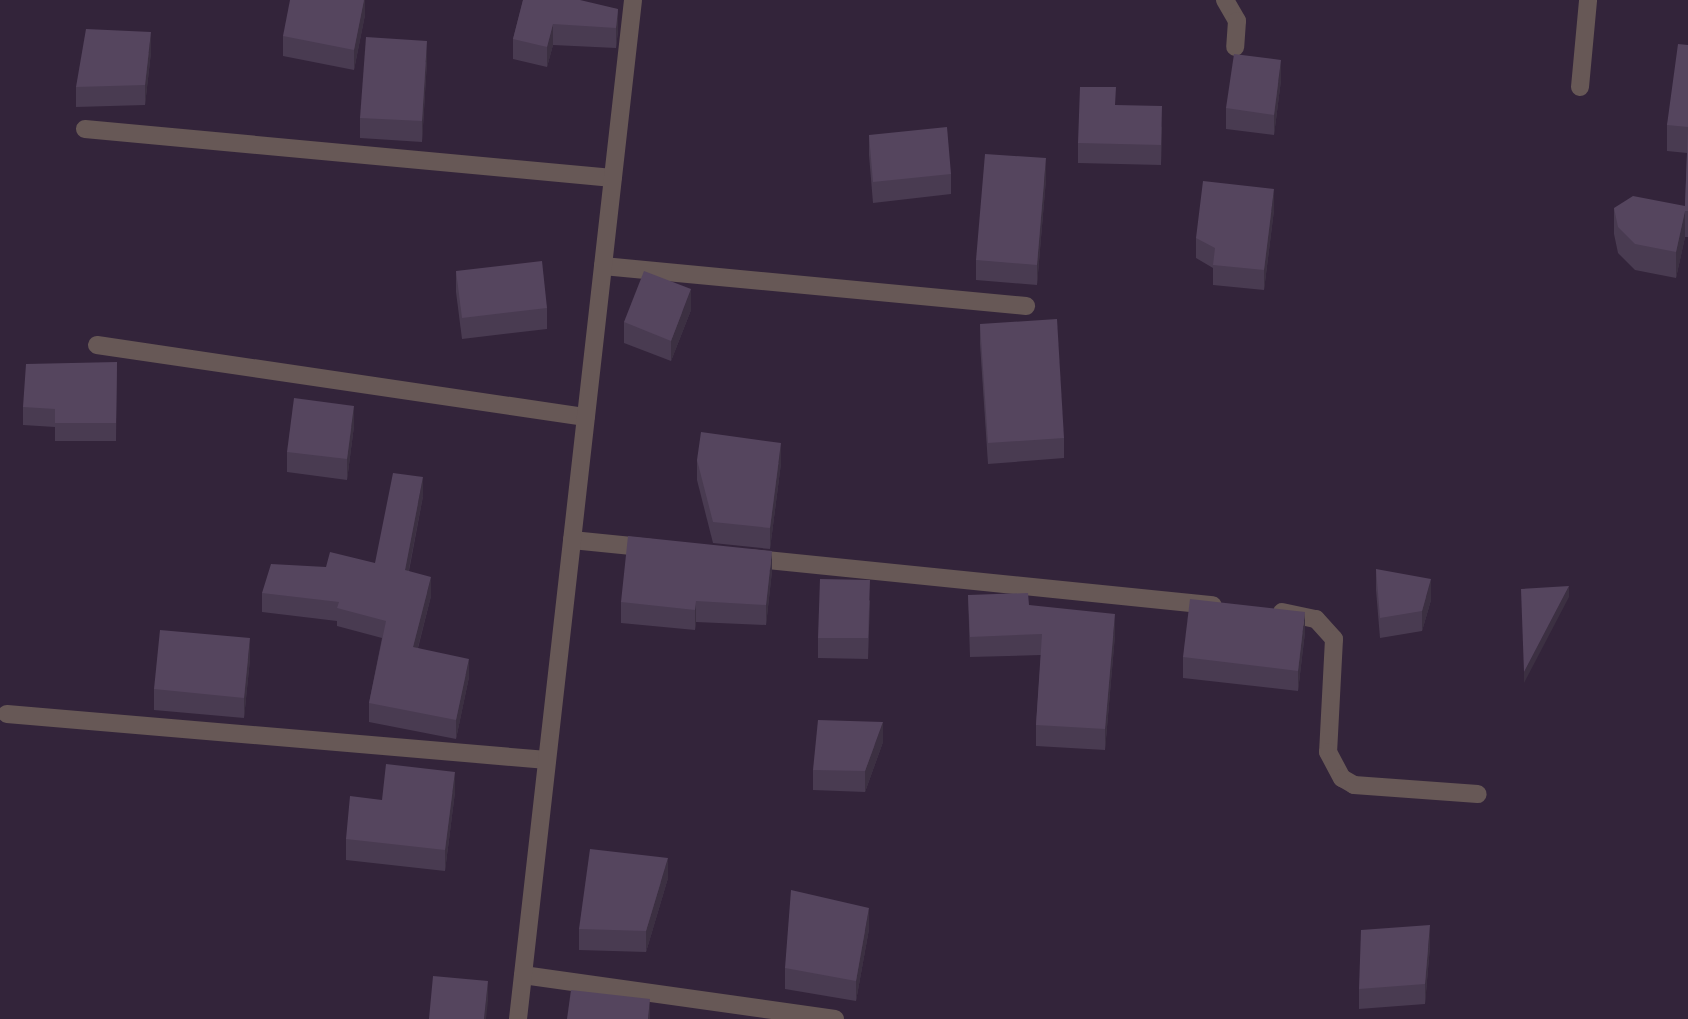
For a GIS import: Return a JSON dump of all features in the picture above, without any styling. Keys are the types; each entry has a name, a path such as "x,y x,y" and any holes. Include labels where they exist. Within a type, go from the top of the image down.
{"street":[{"path":"518,1019 633,0"},
{"path":"1225,0 1237,21 1235,47"},
{"path":"1580,87 1588,0"},
{"path":"85,129 613,178"},
{"path":"603,266 1026,306"},
{"path":"97,345 586,417"},
{"path":"572,540 667,549"},
{"path":"727,555 1238,608"},
{"path":"1262,610 1316,619 1334,639 1328,752 1342,778 1354,785 1478,794"},
{"path":"7,714 547,760"},
{"path":"523,975 835,1019"}],"building":[{"path":"290,0 364,0 354,50 283,36"},
{"path":"523,0 580,0 618,9 616,28 553,24 547,47 513,39"},
{"path":"86,29 151,32 145,85 76,87"},
{"path":"366,37 427,41 422,121 360,118"},
{"path":"1678,44 1688,45 1688,127 1667,125"},
{"path":"1234,54 1281,60 1274,115 1226,108"},
{"path":"1080,87 1116,87 1115,105 1162,106 1161,145 1078,143"},
{"path":"947,127 951,174 873,182 869,135"},
{"path":"1688,127 1688,211 1685,211 1676,252 1635,244 1618,227 1614,208 1633,196 1685,206"},
{"path":"985,154 1046,158 1037,265 976,260"},
{"path":"1203,181 1274,189 1264,270 1213,265 1215,248 1196,238"},
{"path":"542,261 547,308 462,318 456,271"},
{"path":"644,271 691,289 671,341 624,322"},
{"path":"1057,319 1064,438 988,443 980,324"},
{"path":"117,362 116,423 55,423 55,409 23,407 26,364"},
{"path":"294,398 354,406 347,459 287,452"},
{"path":"701,432 781,443 770,528 713,522 697,460"},
{"path":"393,473 423,477 405,570 431,577 413,647 469,659 456,720 369,703 386,621 337,608 339,602 262,593 271,564 326,567 330,552 375,563"},
{"path":"628,536 772,551 766,605 696,601 695,610 621,602"},
{"path":"1376,569 1431,579 1422,611 1380,618"},
{"path":"820,579 870,580 868,638 818,638"},
{"path":"1569,586 1524,672 1521,589"},
{"path":"1028,593 1029,605 1115,614 1105,729 1036,725 1042,634 970,637 968,595"},
{"path":"1190,599 1305,612 1298,671 1183,657"},
{"path":"160,630 250,638 244,698 154,689"},
{"path":"818,720 883,722 865,771 813,770"},
{"path":"386,764 455,772 445,850 346,839 350,796 382,800"},
{"path":"590,849 668,858 646,931 579,929"},
{"path":"791,890 869,908 856,981 785,968"},
{"path":"1430,925 1425,984 1359,989 1361,930"},
{"path":"433,976 488,981 484,1019 429,1019"},
{"path":"571,990 650,999 648,1019 567,1019"}]}
